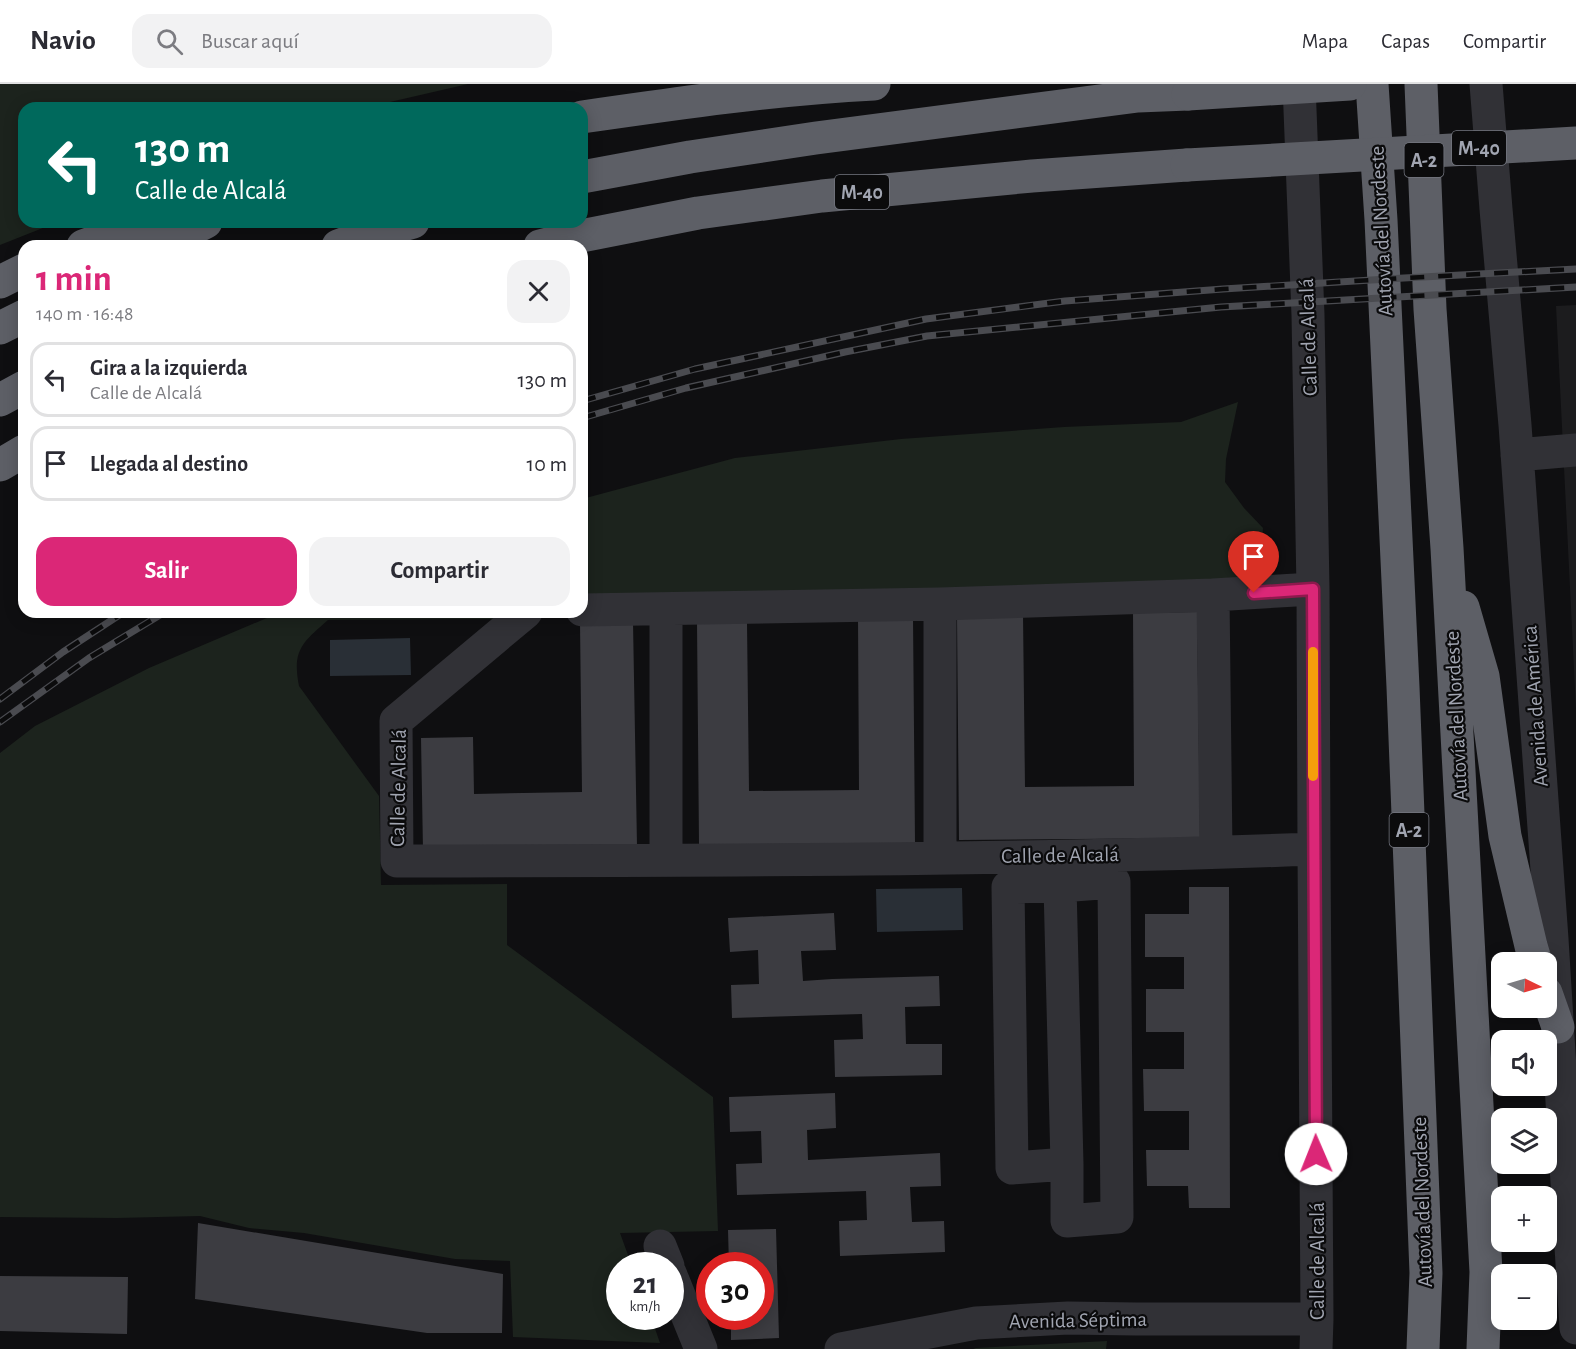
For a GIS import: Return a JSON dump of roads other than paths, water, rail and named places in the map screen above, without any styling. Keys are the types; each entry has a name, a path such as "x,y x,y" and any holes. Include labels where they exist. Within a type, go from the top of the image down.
{"highway":[{"path":"588,116 812,87 874,84"},
{"path":"1061,84 1138,96"},
{"path":"588,176 690,157 804,140 1138,96 1350,84"},
{"name":"Autovía del Nordeste","path":"1372,84 1382,220 1403,687 1426,1273 1423,1349"},
{"name":"Autovía del Nordeste","path":"1421,84 1430,309 1447,548 1486,1272 1483,1349"},
{"name":"M-40","path":"561,240 698,213 822,196 1032,176 1576,142"},
{"path":"99,240 130,228"},
{"path":"171,240 194,228"},
{"path":"355,240 393,228"},
{"path":"0,282 18,273"},
{"path":"0,328 18,319"},
{"path":"0,400 18,390"},
{"path":"0,465 18,454"},
{"path":"1447,548 1483,676 1505,836 1533,952"},
{"path":"1555,1018 1558,1027"}],"street":[{"name":"Calle de Alcalá","path":"1299,84 1308,315 1313,589 1317,1334"},
{"name":"Avenida de América","path":"1486,84 1517,454 1558,1027 1569,1082 1576,1328"},
{"path":"1517,454 1576,450"},
{"path":"588,610 940,604 1213,595 1313,589"},
{"path":"1213,595 1216,852"},
{"path":"940,604 940,858"},
{"path":"666,609 666,860"},
{"name":"Calle de Alcalá","path":"519,618 396,721 397,861 940,858 1314,849"},
{"path":"1060,886 1067,1164 1067,1221 1117,1217 1114,882 1008,887 1012,1168 1067,1164"},
{"path":"684,1308 700,1349"},
{"name":"Avenida Séptima","path":"841,1349 976,1323 1068,1318 1317,1334"}],"railway":[{"path":"588,399 695,369 926,319 1065,301 1223,289 1576,269"},
{"path":"588,416 686,388 927,336 1221,307 1576,287"},
{"path":"0,699 63,652 115,618"},
{"path":"0,722 89,658 155,618"}]}
